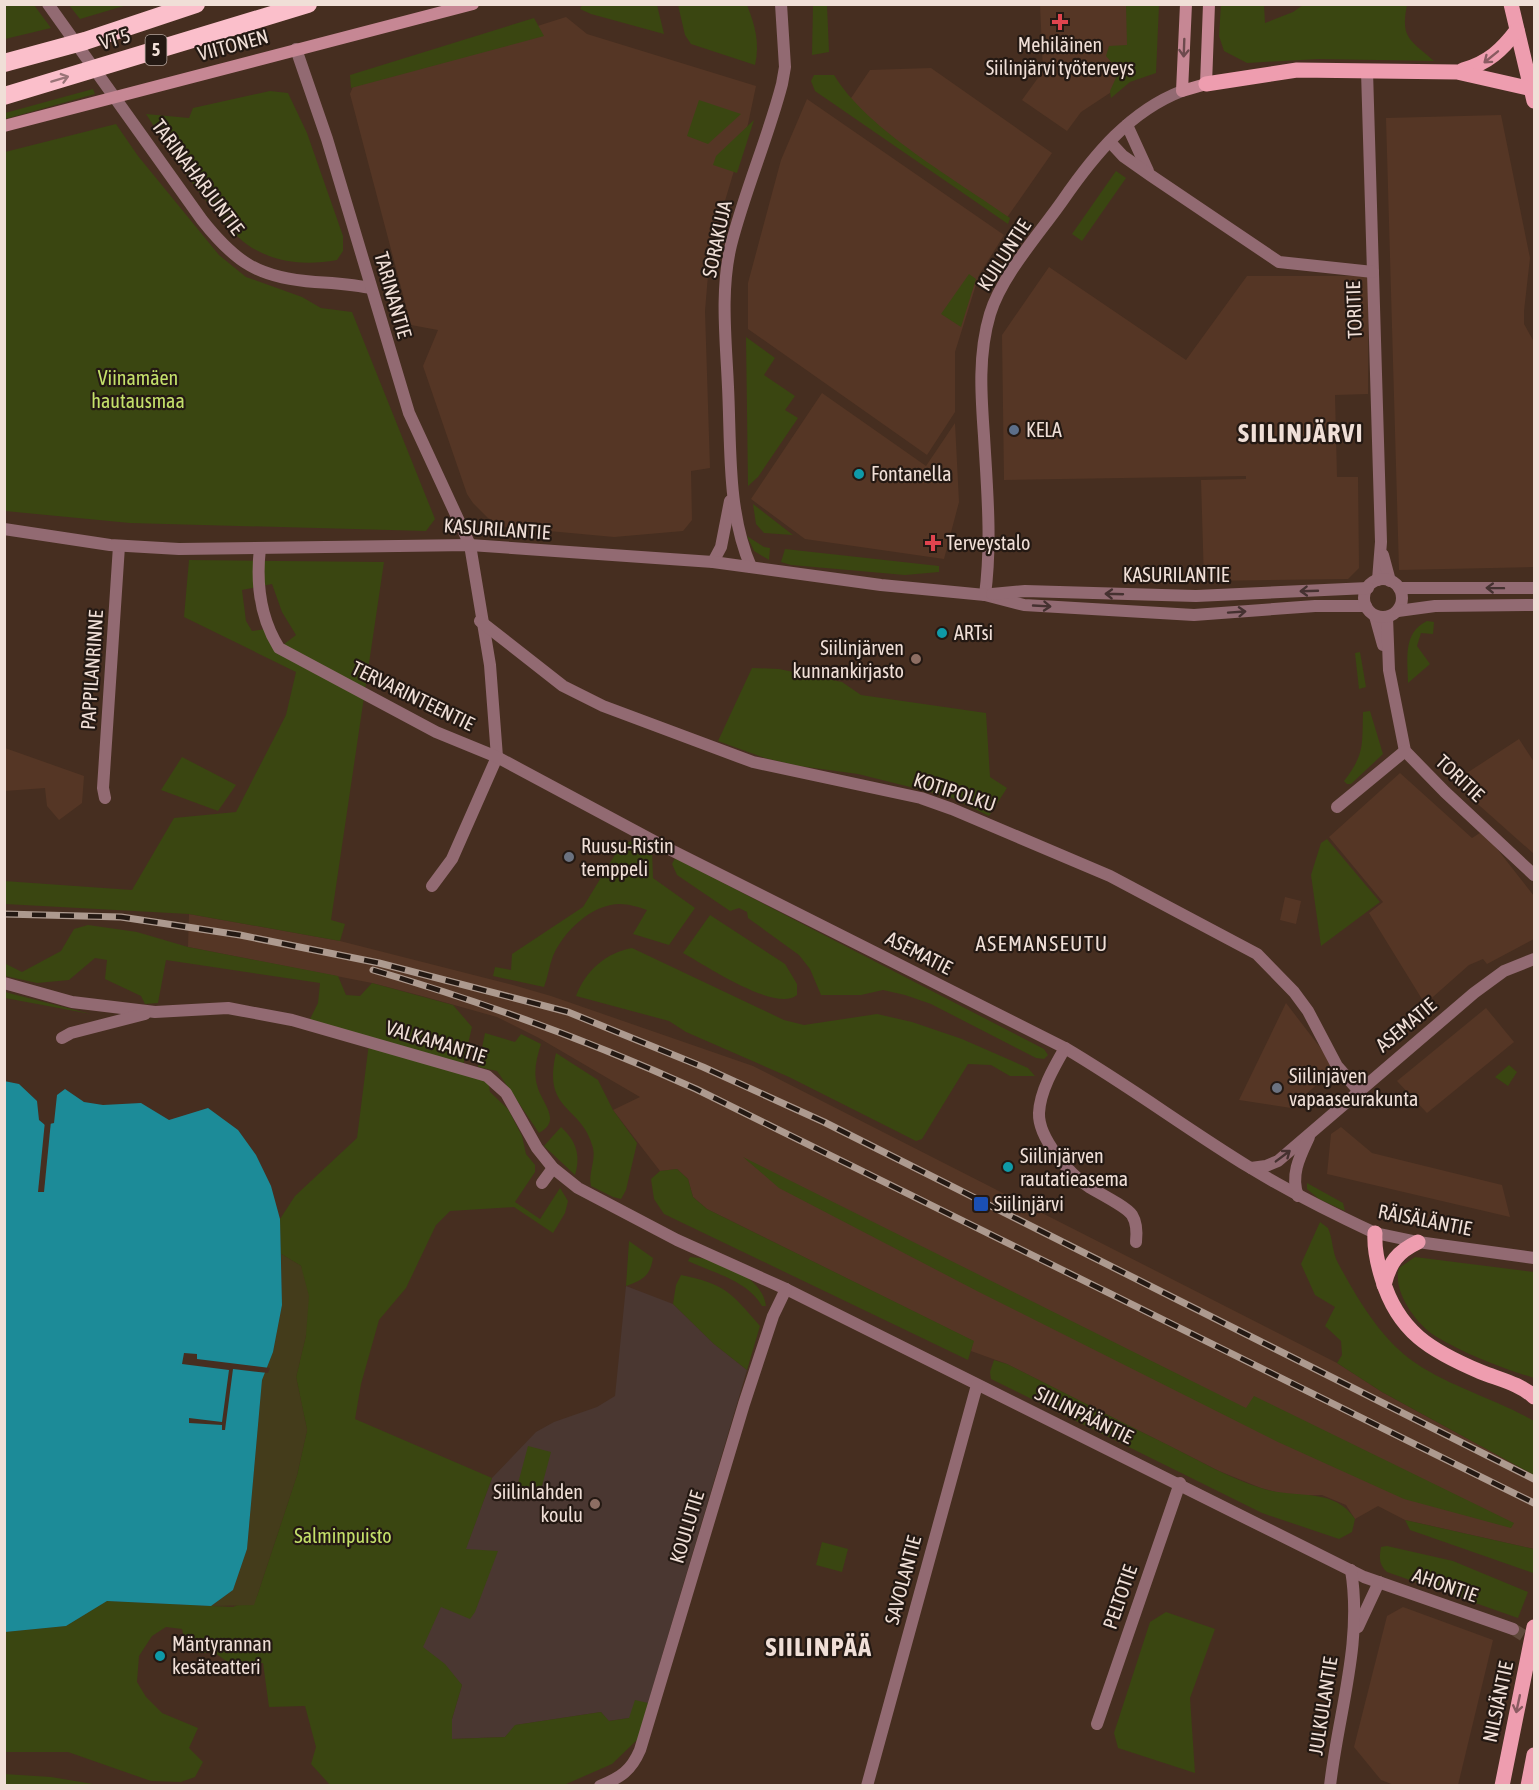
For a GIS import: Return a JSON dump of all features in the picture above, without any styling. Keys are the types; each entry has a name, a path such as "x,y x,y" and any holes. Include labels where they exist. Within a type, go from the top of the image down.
{"highway":[{"name":"VT 5","path":"4,63 85,41 196,4"},
{"name":"VT 5","path":"4,96 308,4"}],"main road":[{"name":"VIITONEN","path":"4,126 473,4"},
{"path":"1182,91 1186,4"},
{"path":"1209,4 1206,84 1297,70 1457,72 1533,95"},
{"path":"1511,4 1533,95"},
{"path":"1457,72 1481,65 1492,58 1517,30"},
{"name":"KUILUNTIE","path":"1182,91 1206,84"},
{"path":"1375,1233 1374,1246 1384,1285 1393,1308 1424,1342 1471,1368 1533,1394"},
{"path":"1384,1285 1394,1258 1400,1251 1418,1242"},
{"name":"NILSIÄNTIE","path":"1502,1785 1534,1627"},
{"path":"1528,1785 1533,1766"}],"street":[{"name":"TARINAHARJUNTIE","path":"48,4 202,220 240,261 273,277 353,284 370,288"},
{"name":"SORAKUJA","path":"751,567 738,530 732,488 726,269 747,191 782,84 785,67 781,4"},
{"name":"TARINANTIE","path":"296,49 330,149 409,413 470,545 480,621 490,665 496,757"},
{"name":"TORITIE","path":"1367,71 1381,549 1384,584"},
{"name":"KUILUNTIE","path":"985,595 989,564 981,387 983,343 990,312 1011,274 1090,160 1143,113 1182,91"},
{"path":"1127,125 1150,175"},
{"path":"1110,142 1123,156 1279,261 1372,272"},
{"name":"SORAKUJA","path":"713,562 725,530 732,488"},
{"name":"KASURILANTIE","path":"4,529 119,546 260,548 470,545 713,562 985,595 1024,605 1194,615 1315,606 1382,612 1435,606 1534,605"},
{"name":"PAPPILANRINNE","path":"105,798 103,788 119,546"},
{"name":"TERVARINTEENTIE","path":"260,548 257,575 266,629 279,648 436,732 496,757"},
{"path":"1337,807 1406,751 1389,670 1382,612 1364,600 1384,584 1402,600 1382,612"},
{"name":"KASURILANTIE","path":"985,595 1025,591 1196,596 1384,584 1534,588"},
{"name":"KOTIPOLKU","path":"480,621 563,686 603,706 753,762 921,798 952,809 1110,876 1261,956 1303,1005 1338,1066 1358,1090"},
{"name":"TORITIE","path":"1406,751 1444,792 1534,875"},
{"path":"432,886 452,859 496,757"},
{"name":"ASEMATIE","path":"496,757 665,847 1065,1048 1101,1069 1250,1168 1266,1166 1278,1161 1358,1090 1479,990 1504,971 1534,959"},
{"name":"VALKAMANTIE","path":"4,983 72,1002 155,1012 228,1008 292,1020 487,1076 506,1093 537,1148 553,1168 578,1188 628,1215 786,1289"},
{"path":"62,1038 71,1033 155,1012"},
{"path":"1065,1048 1051,1071 1043,1095 1039,1113 1042,1127 1056,1155 1077,1180 1131,1214 1137,1230 1136,1242"},
{"name":"ASEMATIE","path":"1298,1196 1294,1183 1296,1171 1311,1134"},
{"path":"542,1183 553,1168"},
{"name":"RÄISÄLÄNTIE","path":"1250,1168 1298,1196 1375,1233 1418,1242 1534,1258"},
{"name":"SIILINPÄÄNTIE","path":"786,1289 1365,1577"},
{"name":"KOULUTIE","path":"625,1775 640,1750 744,1404 773,1316 786,1289"},
{"name":"SAVOLANTIE","path":"867,1785 977,1385"},
{"name":"PELTOTIE","path":"1096,1724 1180,1483"},
{"name":"JULKULANTIE","path":"1330,1785 1355,1633 1356,1600 1351,1570"},
{"name":"AHONTIE","path":"1365,1577 1514,1629"},
{"name":"JULKULANTIE","path":"1355,1633 1379,1582"},
{"path":"600,1785 625,1775 632,1785"}],"shaded area":[{"path":"1040,5 1152,5 1143,71 1081,112 1067,131 1022,100 1043,71"},
{"path":"566,17 587,34 756,86 748,124 710,251 705,311 710,468 691,471 692,520 683,531 614,537 505,527 488,518 473,503 467,494 423,366 438,330 411,325 350,94 354,84"},
{"path":"931,68 1052,153 1006,219 845,107 870,70"},
{"path":"807,99 1004,235 979,275 955,352 955,412 927,455 748,329 748,283 781,160"},
{"path":"1501,115 1530,258 1524,324 1534,342 1534,567 1399,570 1386,118"},
{"path":"1049,267 1186,360 1247,276 1368,276 1368,394 1335,395 1337,477 1358,477 1359,568 1348,579 1204,581 1201,480 1246,479 1246,476 1004,480 1002,335"},
{"name":"Fontanella","path":"822,393 926,466 955,423 959,502 944,559 805,539 751,499"},
{"path":"1519,739 1534,762 1534,854 1453,782"},
{"path":"5,748 84,776 82,803 59,820 47,806 45,788 5,791"},
{"path":"1400,773 1472,838 1483,831 1534,896 1534,939 1487,964 1483,959 1469,965 1425,1004 1369,913 1383,902 1329,837"},
{"path":"1285,897 1301,901 1296,924 1280,920"},
{"path":"189,914 340,941 513,985 753,1066 1337,1363 1382,1392 1534,1475 1534,1549 1405,1520 1378,1506 1355,1519 1346,1505 1322,1495 1291,1496 1261,1488 1219,1471 1007,1364 971,1351 973,1341 707,1209 693,1197 688,1179 677,1169 660,1171 613,1110 640,1097 539,1038 497,1017 372,983 188,947"},
{"path":"1286,1003 1332,1063 1325,1077 1291,1108 1239,1100"},
{"path":"1486,1008 1514,1042 1427,1113 1397,1081"},
{"path":"1341,1127 1372,1153 1502,1185 1510,1217 1327,1174 1331,1134"},
{"name":"Siilinlahden koulu","path":"626,1286 673,1304 714,1344 747,1370 648,1703 630,1718 608,1721 601,1712 516,1725 505,1737 452,1739 452,1719 462,1685 422,1647 465,1550 492,1478 536,1432 554,1422 597,1407 615,1396"},
{"path":"1403,1607 1493,1640 1458,1785 1394,1785 1381,1780 1354,1747 1387,1616"}],"green space":[{"path":"1221,4 1264,5 1265,23 1293,12 1303,5 1407,5 1406,32 1409,38 1434,61 1318,59 1247,63 1224,51 1219,36"},
{"path":"4,5 34,5 51,28 5,39"},
{"path":"69,5 127,5 80,19"},
{"path":"582,5 657,5 664,34 591,14 580,9"},
{"path":"678,5 747,5 756,34 755,65 691,44 685,35"},
{"path":"813,5 827,5 829,52 812,55"},
{"path":"1126,5 1159,5 1156,73 1130,82 1111,98 1110,91 1119,71 1106,56 1109,46 1127,45"},
{"path":"534,18 544,36 351,88 350,75"},
{"path":"814,75 834,75 849,95 890,134 914,153 1010,218 1008,224 815,91 811,81"},
{"path":"93,89 95,94 5,119 5,113"},
{"path":"270,91 288,93 307,133 343,236 343,251 337,260 316,263 286,261 266,255 242,241 196,188 146,114 189,118 193,108"},
{"path":"699,100 741,114 708,144 687,136"},
{"path":"754,120 737,173 713,165 716,156"},
{"name":"Viinamäen hautausmaa","path":"116,124 138,156 219,255 246,277 302,297 321,308 352,312 435,519 426,531 130,523 5,511 5,152"},
{"path":"1116,171 1126,178 1082,241 1072,234"},
{"path":"969,274 976,279 961,327 941,314"},
{"path":"746,337 775,358 764,375 795,396 785,410 798,418 758,477 748,486"},
{"path":"753,504 793,535 764,533 756,524"},
{"path":"747,536 764,547 770,548 769,560 754,551"},
{"path":"785,549 939,566 939,572 905,575 791,565 781,562"},
{"path":"189,560 384,562 331,920 345,924 340,941 189,914 5,904 4,881 132,890 174,818 236,812 286,715 296,672 184,617","holes":["272,584 282,612 296,635 279,648 266,629 252,631 246,621 242,590"]},
{"path":"1427,621 1434,622 1433,634 1421,633 1417,646 1430,664 1408,683 1407,656 1410,640 1419,626"},
{"path":"1360,652 1366,687 1359,689 1355,653"},
{"path":"752,668 779,669 842,682 861,695 986,713 990,777 1007,788 989,816 950,797 858,774 799,766 765,758 718,741"},
{"path":"1370,711 1383,754 1351,784 1347,784 1344,781 1356,763 1361,749 1363,712"},
{"path":"182,757 236,785 218,811 161,790"},
{"path":"1327,839 1380,902 1321,946 1311,875 1321,843"},
{"path":"630,841 652,851 653,878 695,908 669,945 633,934 647,910 620,904 610,905 589,914 564,937 553,956 544,987 493,976 495,967 511,970 512,954 583,907 616,853"},
{"path":"675,858 1044,1049 1048,1055 1044,1059 1036,1058 931,1004 905,995 883,990 861,995 821,995 810,969 799,955 748,918 747,912 739,908 730,911 677,875 672,864"},
{"path":"710,915 785,964 797,984 797,995 787,999 773,998 758,993 683,953"},
{"name":"Salminpuisto","path":"88,925 137,932 188,947 338,976 346,995 360,996 372,983 453,1005 472,1027 462,1070 487,1076 490,1092 508,1109 522,1136 526,1154 535,1165 535,1172 515,1202 540,1219 560,1188 568,1201 565,1213 553,1233 514,1207 450,1211 436,1225 406,1288 379,1320 361,1384 355,1419 492,1478 466,1549 498,1551 475,1612 470,1619 441,1607 423,1647 445,1664 462,1685 452,1719 452,1739 505,1737 515,1725 601,1712 609,1721 629,1718 635,1700 648,1703 638,1739 612,1764 564,1785 330,1785 311,1764 316,1747 305,1706 269,1707 263,1663 229,1663 215,1653 194,1653 186,1647 182,1629 166,1627 152,1636 139,1656 137,1682 146,1697 162,1713 198,1728 189,1748 203,1762 195,1777 181,1782 151,1781 68,1752 5,1752 5,1632 66,1626 107,1601 233,1607 257,1596 297,1475 307,1430 296,1377 306,1335 301,1266 281,1254 280,1219 295,1196 357,1138 369,1043 308,1023 318,1003 320,983 166,960 158,1003 145,1004 141,996 105,979 107,960 95,958 69,980 37,983 5,976 4,963 22,972 61,951 74,929"},
{"path":"632,948 784,1020 804,1025 877,1014 912,1022 962,1039 1028,1068 1035,1076 1010,1076 991,1065 968,1064 922,1139 916,1141 789,1077 686,1032 669,1021 576,996 585,978 598,964 614,954"},
{"path":"5,992 91,1014 5,998"},
{"path":"485,1033 515,1042 521,1034 541,1044 535,1075 539,1092 550,1117 546,1128 539,1133 497,1071 478,1067"},
{"path":"556,1053 598,1080 613,1110 637,1143 626,1190 621,1199 591,1186 593,1148 581,1123 559,1098 554,1087 553,1073"},
{"path":"1509,1065 1517,1072 1508,1086 1495,1077"},
{"path":"561,1127 576,1149 575,1175 544,1146"},
{"path":"743,1157 1246,1408 1254,1396 1514,1523 1511,1528 1404,1499 1278,1442 977,1291 779,1188"},
{"path":"677,1169 688,1179 693,1197 707,1209 974,1341 968,1360 664,1214 654,1199 651,1179 660,1171"},
{"path":"1307,1183 1343,1203 1345,1211 1319,1199 1307,1189"},
{"path":"1320,1222 1328,1228 1336,1259 1354,1291 1382,1332 1404,1355 1459,1387 1534,1421 1534,1475 1382,1392 1337,1363 1342,1355 1341,1341 1325,1326 1335,1307 1315,1295 1301,1264"},
{"path":"629,1241 653,1258 648,1273 637,1282 626,1286"},
{"path":"690,1257 726,1265 748,1278 757,1286 766,1306 762,1306 756,1297 739,1284 688,1261"},
{"path":"1415,1257 1534,1272 1534,1378 1458,1349 1420,1324 1402,1296 1398,1277 1399,1268"},
{"path":"681,1275 718,1286 742,1305 760,1326 747,1370 714,1344 673,1304 676,1285"},
{"path":"994,1360 1007,1364 1238,1479 1261,1488 1325,1498 1336,1502 1355,1519 1352,1532 1339,1539 1262,1513 991,1379 990,1372"},
{"path":"528,1446 551,1452 539,1497 516,1491"},
{"path":"1405,1520 1534,1549 1533,1573 1410,1530"},
{"path":"822,1542 848,1549 842,1572 816,1565"},
{"path":"1387,1546 1453,1561 1528,1592 1518,1618 1387,1572 1382,1567 1380,1558 1381,1547"},
{"path":"1166,1612 1215,1629 1190,1698 1195,1773 1118,1748 1114,1733 1150,1622"},
{"path":"4,1774 51,1777 99,1785 5,1785"}],"sand":[{"path":"281,1254 301,1266 309,1296 306,1335 296,1377 307,1430 297,1475 254,1605 211,1606 233,1590 247,1549 262,1379 273,1352 282,1305"}],"water":[{"path":"4,1081 19,1084 37,1101 39,1120 45,1125 54,1123 57,1095 65,1089 84,1102 103,1105 141,1103 169,1120 208,1108 238,1130 256,1155 271,1186 280,1219 282,1305 273,1352 262,1380 247,1549 233,1590 211,1606 107,1601 66,1626 5,1632"}],"pier":[{"path":"45,1121 51,1121 44,1192 38,1192"},
{"path":"184,1353 197,1354 197,1359 270,1368 268,1373 233,1369 225,1430 222,1430 222,1425 189,1423 189,1418 222,1422 229,1370 182,1364"}],"tunnel":[{"path":"1513,1629 1534,1642"}],"railway":[{"path":"4,914 121,917 240,935 379,963 568,1012 703,1067 824,1122 1534,1479"},
{"path":"373,970 455,995 537,1024 696,1089 1534,1503"}],"place":[{"name":"Mehiläinen Siilinjärvi työterveys","path":"1060,22"},
{"name":"KELA","path":"1014,430"},
{"name":"Fontanella","path":"859,474"},
{"name":"Terveystalo","path":"933,543"},
{"name":"ARTsi","path":"942,633"},
{"name":"Siilinjärven kunnankirjasto","path":"916,659"},
{"name":"Ruusu-Ristin temppeli","path":"569,857"},
{"name":"Siilinjäven vapaaseurakunta","path":"1277,1088"},
{"name":"Siilinjärven rautatieasema","path":"1008,1167"},
{"name":"Siilinjärvi","path":"981,1204"},
{"name":"Siilinlahden koulu","path":"595,1504"},
{"name":"Mäntyrannan kesäteatteri","path":"160,1656"}],"district":[{"name":"SIILINJÄRVI","path":"1301,433"},
{"name":"ASEMANSEUTU","path":"1042,944"},
{"name":"SIILINPÄÄ","path":"819,1647"}]}
